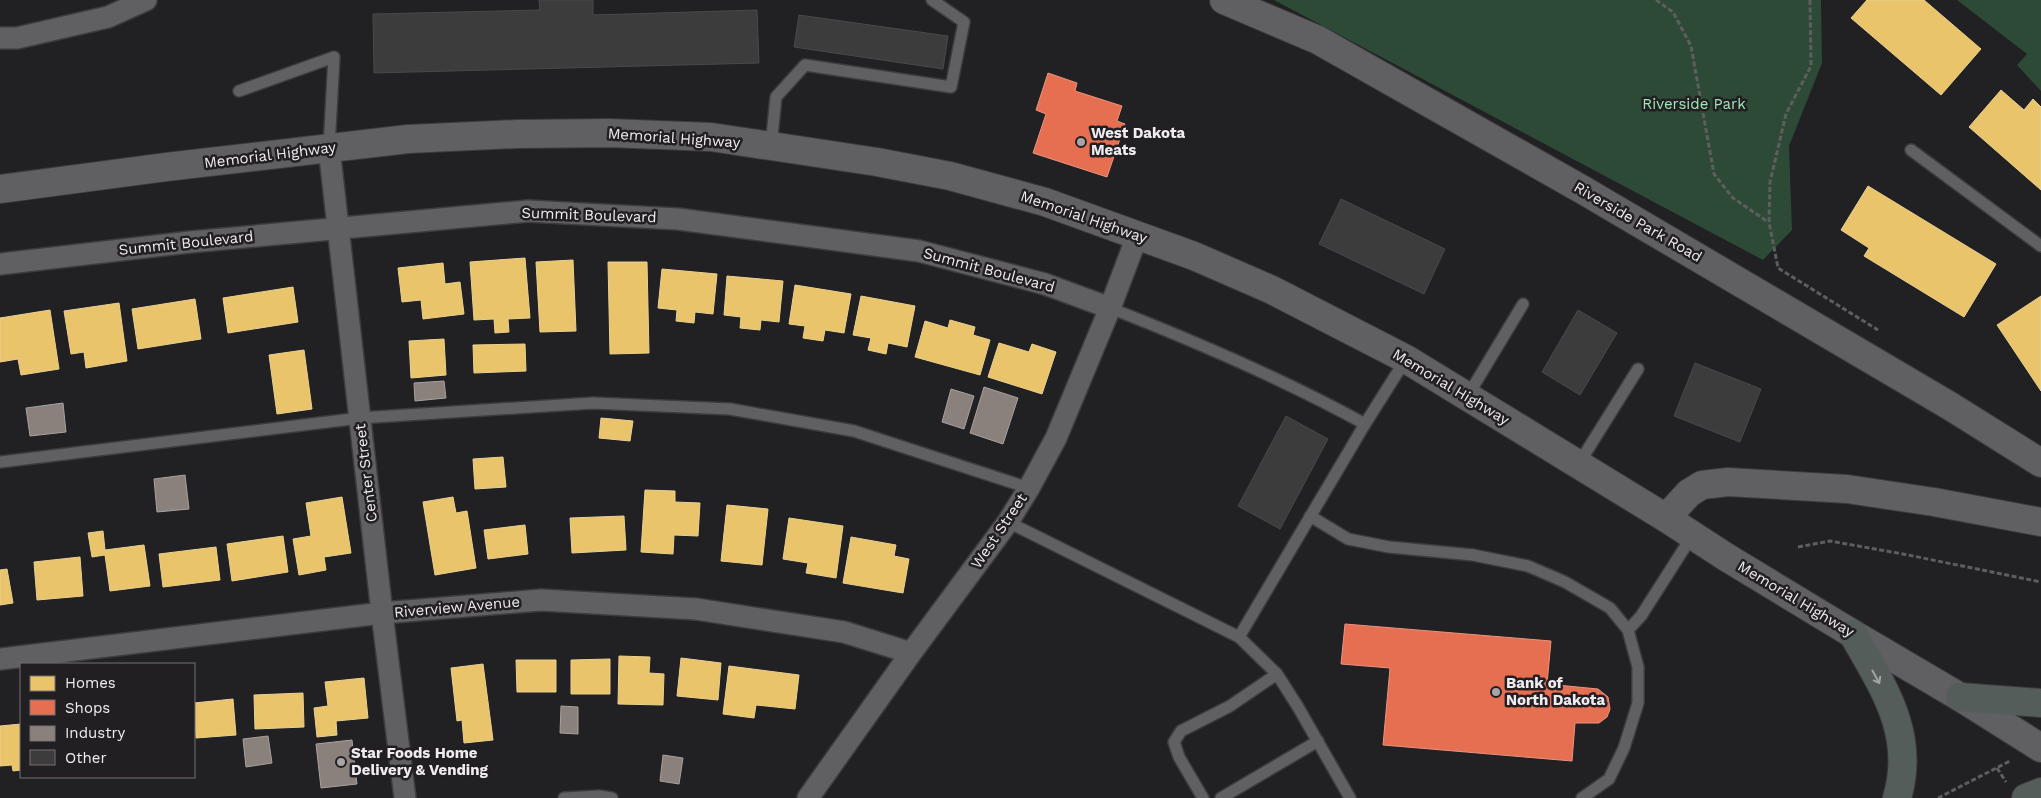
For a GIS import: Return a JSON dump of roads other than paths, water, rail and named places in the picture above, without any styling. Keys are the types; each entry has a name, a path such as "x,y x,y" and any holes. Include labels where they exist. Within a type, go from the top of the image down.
{"main road":[{"path":"1852,634 1886,693 1895,714 1901,737 1903,760 1902,782 1897,798"},
{"path":"1960,697 2041,703"},
{"path":"2017,791 2041,792"}],"street":[{"path":"0,38 17,38 108,17 146,0"},
{"name":"Riverside Park Road","path":"1224,0 1318,40 1583,190 1950,406 2041,463"},
{"name":"Memorial Highway","path":"0,189 166,167 408,139 517,134 608,133 711,137 877,162 950,176 1045,202 1138,234 1194,256 1272,290 1406,359 1666,518 1692,536 1852,634 1960,697 2041,748"},
{"name":"Center Street","path":"329,148 382,613 406,798"},
{"name":"Summit Boulevard","path":"0,264 190,242 528,211 678,219 919,251 1046,284 1110,308"},
{"name":"West Street","path":"808,798 911,653 1008,522 1029,488 1056,438 1110,308 1138,234"},
{"path":"1666,518 1689,493 1702,485 1728,482 1847,489 1934,502 2041,522"},
{"name":"Riverview Avenue","path":"0,659 382,613 541,600 696,609 844,632 911,653"}],"lane":[{"path":"771,146 776,97 805,65 951,87 964,22 932,0"},
{"path":"239,91 334,57 329,148"},
{"path":"1911,150 2041,246"},
{"path":"1468,397 1523,304"},
{"path":"1110,308 1194,341 1308,392 1365,424"},
{"path":"1239,637 1365,424 1406,359"},
{"path":"1578,465 1638,369"},
{"path":"0,462 360,418 593,403 730,409 854,431 1029,488"},
{"path":"1310,516 1348,539 1389,547 1473,555 1528,566 1565,582 1596,598 1610,608 1628,630 1638,667 1637,709 1624,748 1609,779 1582,798"},
{"path":"1008,522 1239,637 1277,674 1350,798"},
{"path":"1628,630 1641,616 1692,536"},
{"path":"1203,798 1178,758 1174,742 1181,731 1230,706 1277,674"},
{"path":"1221,798 1318,741"},
{"path":"564,798 598,796 612,798"}],"place":[{"name":"West Dakota Meats","path":"1081,142"},
{"name":"Bank of North Dakota","path":"1496,692"},
{"name":"Star Foods Home Delivery & Vending","path":"341,762"}],"park label":[{"name":"Riverside Park","path":"1694,104"}]}
